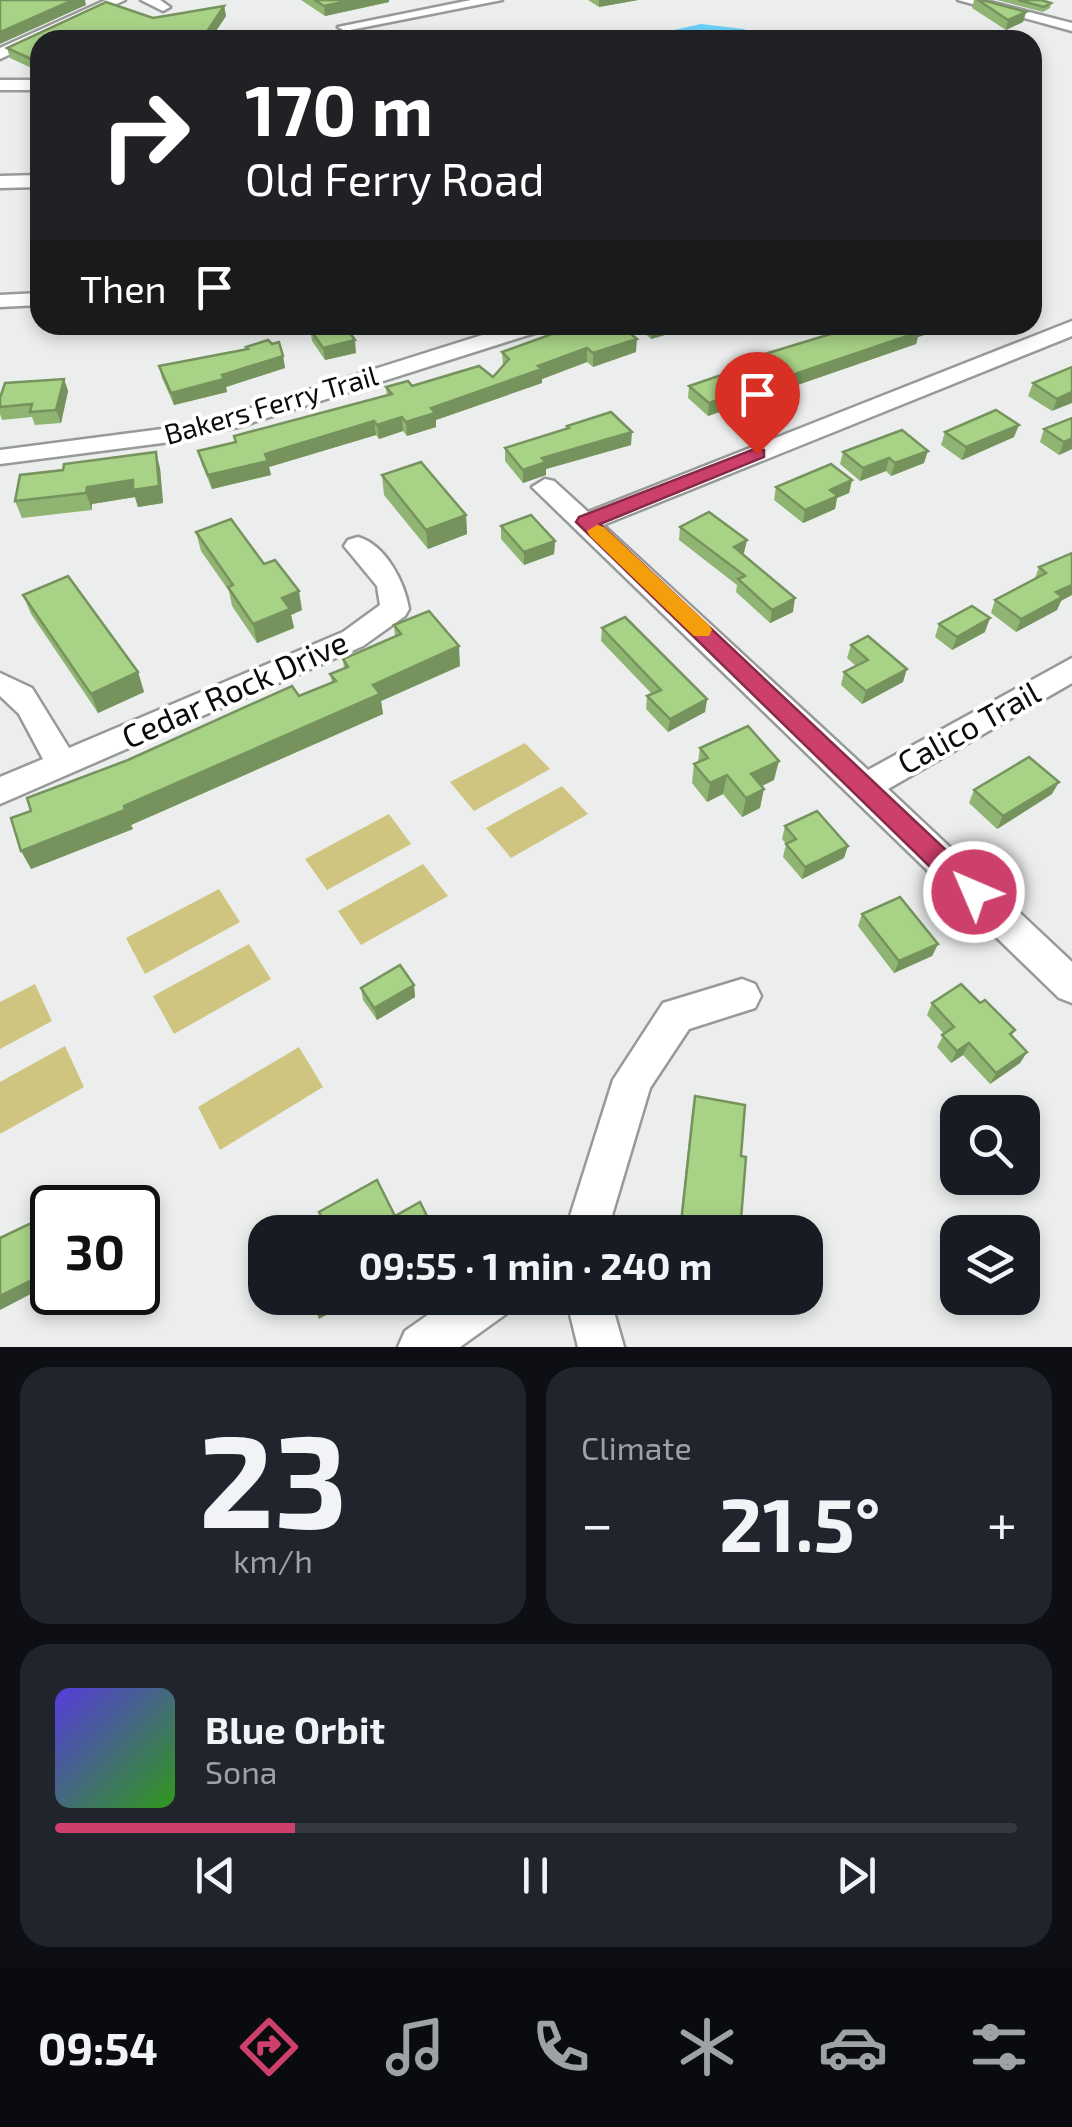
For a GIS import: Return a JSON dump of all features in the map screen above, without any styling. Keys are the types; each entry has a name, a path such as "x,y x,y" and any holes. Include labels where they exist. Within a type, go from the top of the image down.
{"street":[{"path":"52,30 118,0"},
{"path":"346,26 495,0"},
{"path":"965,0 1072,26"},
{"path":"0,54 30,40"},
{"path":"0,85 30,85"},
{"path":"0,182 30,181"},
{"path":"0,301 30,300"},
{"path":"586,522 1072,328"},
{"name":"Bakers Ferry Trail","path":"0,457 170,435 238,420 505,335"},
{"path":"545,487 866,786 1072,986"},
{"name":"Cedar Rock Drive","path":"0,791 354,639 395,609 392,584 358,546"},
{"name":"Calico Trail","path":"866,786 1072,669"},
{"path":"0,684 9,686 30,707 62,765"},
{"path":"591,1215 634,1080 676,1014 742,996"},
{"path":"421,1347 466,1315"},
{"path":"590,1315 601,1347"}],"shaded area":[{"path":"525,743 550,769 474,811 450,782"},
{"path":"562,786 588,814 511,858 486,828"},
{"path":"389,814 411,844 327,890 305,859"},
{"path":"423,864 448,896 361,945 338,911"},
{"path":"219,889 240,922 145,974 126,938"},
{"path":"249,944 271,979 174,1034 153,996"},
{"path":"35,984 52,1021 0,1049 0,1002"},
{"path":"65,1046 84,1087 0,1134 0,1082"},
{"path":"299,1047 323,1087 220,1150 198,1107"}],"water":[{"path":"701,24 745,30 674,30"}],"building":[{"path":"0,0 73,0 0,32"},
{"path":"315,0 352,0 324,6"},
{"path":"978,0 982,0 1026,12 1008,20"},
{"path":"1018,0 1041,0 1051,3 1044,7"},
{"path":"106,2 153,18 224,6 208,30 46,30"},
{"path":"30,37 30,58 7,48"},
{"path":"314,335 351,335 355,340 323,348"},
{"path":"549,335 632,335 637,339 593,353 587,348 538,366 542,369 431,408 435,413 406,422 402,417 377,425 374,421 265,454 268,461 208,475 198,451 236,442 234,436 392,394 386,387 408,381 412,386 479,366 493,377 509,359 502,352"},
{"path":"827,335 910,335 709,403 689,386 751,365 745,360"},
{"path":"268,340 272,344 279,342 283,356 222,375 224,379 171,393 159,366 248,349"},
{"path":"1072,367 1072,392 1057,399 1033,383"},
{"path":"64,379 56,410 30,412 32,404 0,407 5,383"},
{"path":"996,410 1019,425 966,447 945,432"},
{"path":"611,412 632,432 542,458 546,462 523,470 505,448 569,428"},
{"path":"1072,418 1072,438 1064,442 1044,429"},
{"path":"902,430 928,451 895,463 889,458 863,468 843,452"},
{"path":"156,452 159,486 133,490 133,480 87,487 86,493 15,501 20,475 63,470 64,464"},
{"path":"421,462 466,515 426,530 382,475"},
{"path":"831,464 852,480 830,490 838,496 805,510 776,487"},
{"path":"709,512 747,540 734,547 795,598 772,610 738,579 745,576 680,527"},
{"path":"531,515 555,541 524,552 501,526"},
{"path":"231,519 264,564 275,560 299,591 282,598 290,609 253,624 228,587 233,585 196,532"},
{"path":"1072,553 1072,585 1056,592 1062,597 1021,619 995,600 1046,573 1039,567"},
{"path":"68,576 138,672 91,694 23,595"},
{"path":"972,606 990,618 957,637 939,624"},
{"path":"429,611 459,646 373,685 380,694 124,806 125,810 21,851 11,818 31,811 27,798 128,760 292,686 299,696 336,681 330,674 348,667 343,659 401,634 394,625"},
{"path":"625,617 707,699 670,719 647,696 661,690 602,628"},
{"path":"868,636 907,669 866,691 844,672 868,660 851,645"},
{"path":"748,726 779,761 751,774 764,789 746,798 727,775 710,783 694,764 708,758 700,748"},
{"path":"1029,757 1059,782 1003,816 974,790"},
{"path":"817,811 848,846 805,867 786,844 796,839 785,826"},
{"path":"900,897 938,944 899,961 862,914"},
{"path":"400,965 414,985 374,1008 361,988"},
{"path":"961,984 980,1003 985,1000 1015,1030 1010,1034 1027,1052 996,1073 969,1043 957,1051 942,1035 954,1027 932,1003"},
{"path":"695,1096 745,1105 741,1215 682,1215"},
{"path":"377,1180 394,1215 320,1215 319,1212"},
{"path":"420,1202 426,1215 397,1215"},
{"path":"30,1224 30,1281 0,1296 0,1238"}],"slow traffic":[{"path":"597,531 701,630"}],"route":[{"path":"757,454 586,522 974,892"}]}
